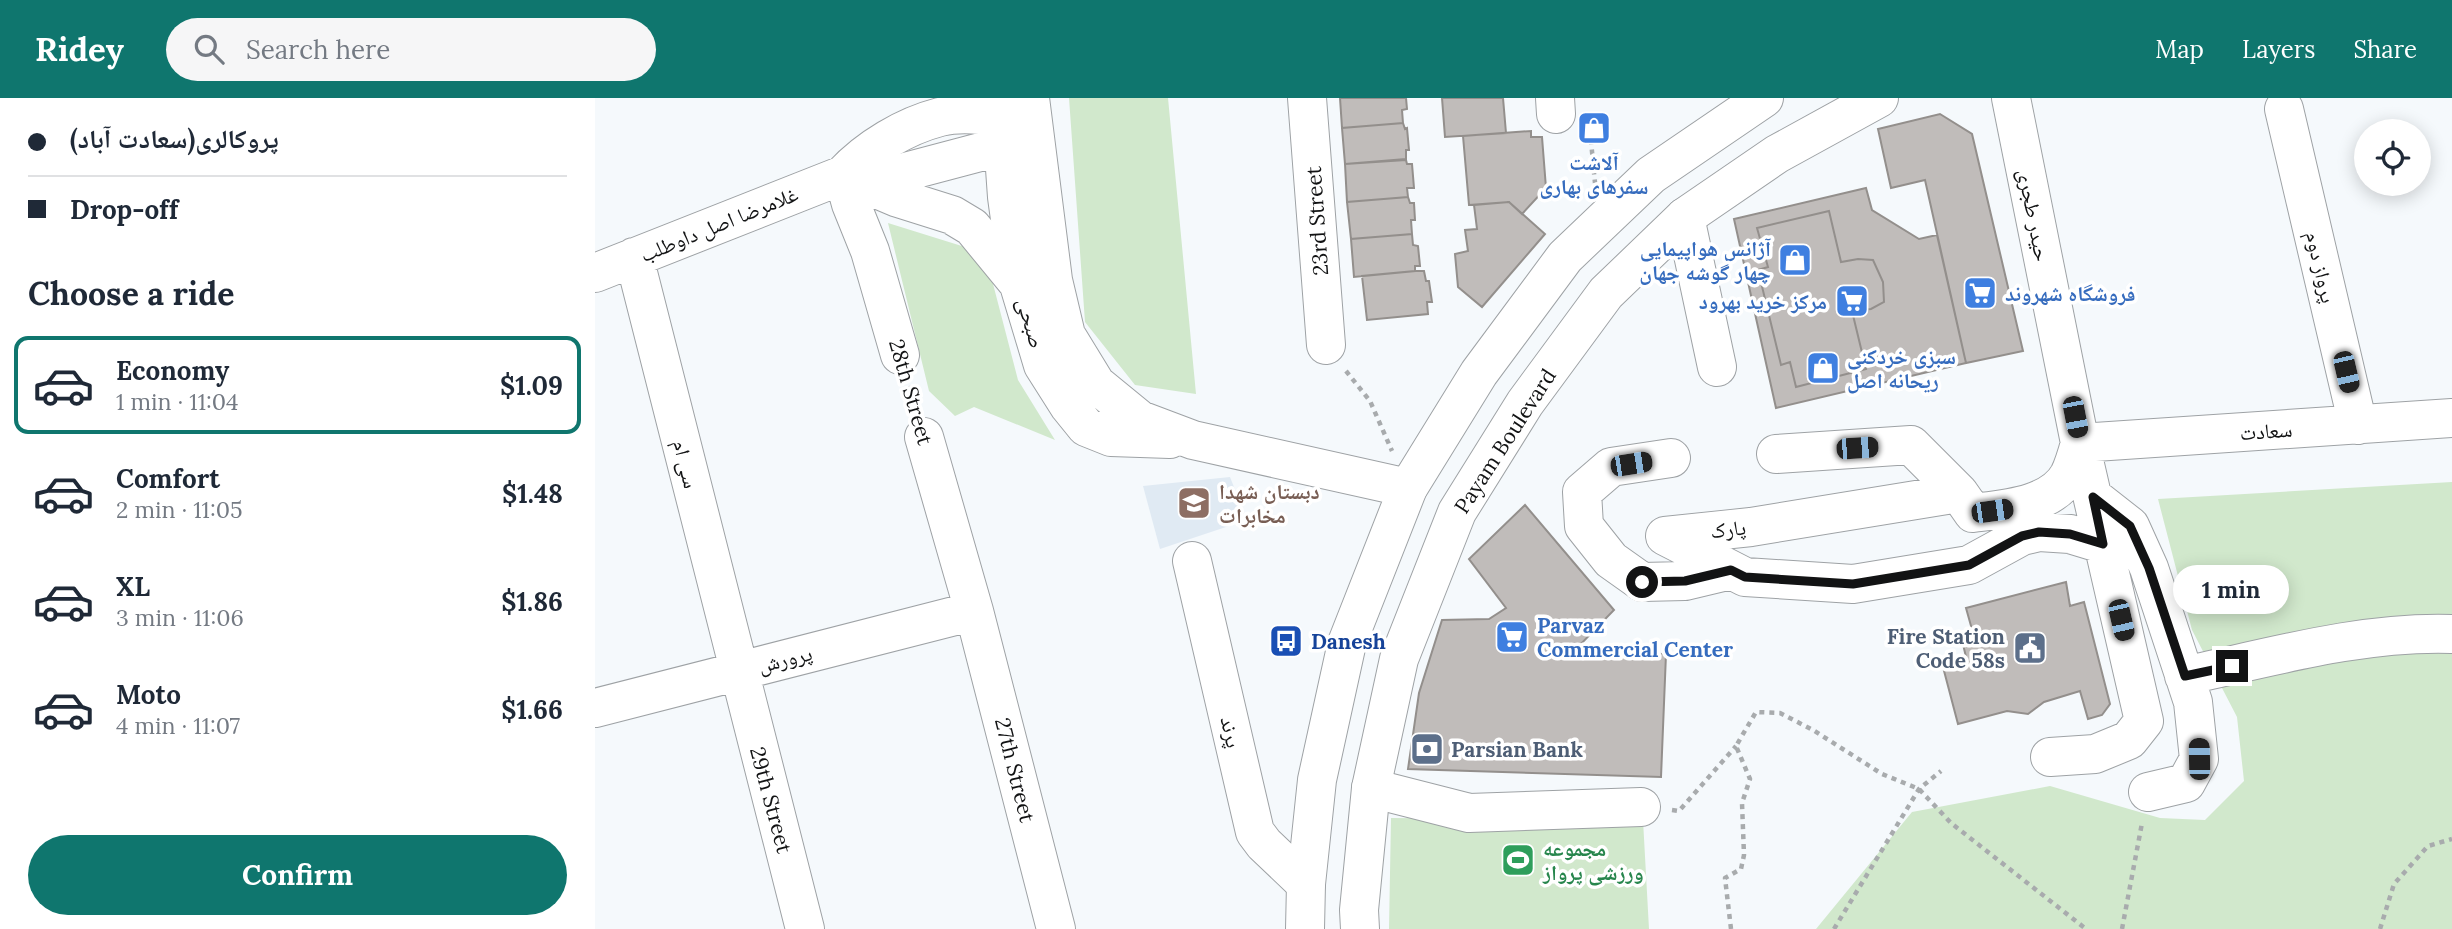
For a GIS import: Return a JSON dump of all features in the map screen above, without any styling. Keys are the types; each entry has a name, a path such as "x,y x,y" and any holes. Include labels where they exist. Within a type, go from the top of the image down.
{"street":[{"name":"23rd Street","path":"1307,98 1327,345"},
{"path":"1305,929 1306,884 1317,780 1347,643 1408,488 1479,373 1565,257 1651,175 1765,98"},
{"name":"Payam Boulevard","path":"1360,929 1359,910 1371,788 1399,659 1457,512 1525,403 1606,293 1685,217 1777,153 1879,98"},
{"name":"حیدر طجری","path":"2011,98 2080,443 2144,721 2129,740 2095,754 2050,757"},
{"name":"پرواز دوم","path":"2284,109 2358,425"},
{"name":"صبحی","path":"1013,116 1007,197 1019,285 1043,365 1086,427 1111,437 1193,440"},
{"name":"صبحی","path":"1013,116 1066,335 1096,384 1140,420 1193,440 1408,488"},
{"name":"غلامرضا اصل داوطلب","path":"595,273 843,174 901,173 1013,116"},
{"path":"843,174 898,198 952,215 972,227 1019,285"},
{"name":"28th Street","path":"843,174 851,204 870,251 900,355"},
{"path":"1685,217 1717,367"},
{"name":"سی ام","path":"634,257 738,671"},
{"name":"سعادت","path":"2080,443 2452,418"},
{"name":"28th Street","path":"924,437 974,611"},
{"path":"2017,522 2052,494 2068,477 2080,443"},
{"path":"1776,454 1911,444 1959,493 1973,513 2017,522 2039,532 2070,534 2103,544"},
{"path":"1671,458 1611,467 1582,492 1584,526 1611,561 1642,582 1685,581 1731,570"},
{"name":"پارک","path":"1959,493 1751,527 1665,537 1745,577 1853,584 1969,565 2017,522"},
{"path":"2093,497 2130,526 2149,568 2193,702 2199,759 2186,783 2148,792"},
{"name":"پرند","path":"1192,561 1255,832 1306,884"},
{"name":"پرورش","path":"595,708 974,611"},
{"name":"27th Street","path":"974,611 1056,929"},
{"path":"2185,676 2326,646 2424,633 2452,634"},
{"name":"29th Street","path":"738,671 805,929"},
{"path":"1371,788 1469,813 1641,807"}],"path":[{"path":"1327,345 1370,401 1408,488"},
{"name":"28th Street","path":"900,355 924,437"},
{"path":"1641,807 1679,811 1736,746 1756,712 1780,713 1813,730 1882,774 1919,789 1951,823 2086,929"},
{"path":"1731,929 1725,878 1741,869 1744,855 1742,803 1750,779 1736,746"},
{"path":"1834,929 1919,789 1941,771"},
{"path":"2122,929 2148,792"},
{"path":"2380,929 2394,884 2428,846 2452,839"}],"shaded area":[{"name":"دبستان شهدا مخابرات","path":"1230,477 1247,520 1160,549 1143,486"}],"green space":[{"path":"1069,98 1168,98 1196,394 1135,385 1085,322"},
{"path":"888,223 981,252 992,280 1018,380 1055,440 974,407 955,416 929,391"},
{"path":"2452,482 2452,929 1816,929 1912,812 2050,786 2160,818 2205,820 2244,781 2237,717 2192,630 2158,499"},
{"name":"مجموعه ورزشی پرواز","path":"1391,818 1643,820 1649,929 1389,929"}],"building":[{"path":"1340,98 1406,98 1407,109 1402,110 1403,123 1342,128"},
{"path":"1442,98 1503,98 1506,133 1445,137"},
{"name":"فروشگاه شهروند","path":"1940,114 1972,134 2023,351 1966,363 1925,180 1891,188 1878,129"},
{"path":"1403,123 1405,129 1407,128 1409,150 1406,150 1406,159 1345,164 1342,128"},
{"path":"1531,131 1531,137 1542,137 1546,188 1522,214 1509,202 1469,205 1463,136"},
{"path":"1406,160 1407,164 1412,164 1414,188 1407,188 1408,197 1347,202 1345,164"},
{"name":"مرکز خرید بهرود","path":"1866,188 1872,210 1919,239 1937,235 1966,363 1776,408 1734,219"},
{"path":"1408,197 1410,203 1414,203 1412,234 1351,239 1347,202"},
{"path":"1509,202 1545,234 1482,307 1458,287 1455,254 1468,251 1465,230 1477,229 1474,205"},
{"path":"1829,211 1841,262 1873,260 1883,282 1884,302 1871,309 1852,311 1866,369 1796,387 1790,362 1781,365 1758,270 1768,267 1757,228"},
{"path":"1412,234 1413,245 1418,246 1420,266 1415,266 1415,271 1354,277 1351,239"},
{"path":"1424,271 1426,281 1429,281 1432,302 1427,302 1428,314 1367,320 1362,276"},
{"name":"Parvaz Commercial Center","path":"1525,505 1614,610 1572,653 1666,654 1661,777 1408,769 1419,693 1442,620 1489,619 1506,608 1469,559"},
{"name":"Fire Station Code 58s","path":"2066,582 2070,606 2084,602 2110,704 2102,715 2088,719 2080,691 2044,702 2028,714 2007,711 1958,724 1943,667 1967,661 1961,636 1973,633 1966,608"}],"place":[{"name":"آلاشت سفرهای بهاری","path":"1594,128"},
{"name":"آژانس هواپیمایی چهار گوشه جهان","path":"1795,260"},
{"name":"فروشگاه شهروند","path":"1980,293"},
{"name":"مرکز خرید بهرود","path":"1852,301"},
{"name":"سبزی خردکنی ریحانه اصل","path":"1823,368"},
{"name":"دبستان شهدا مخابرات","path":"1194,503"},
{"name":"Parvaz Commercial Center","path":"1512,637"},
{"name":"Danesh","path":"1286,641"},
{"name":"Fire Station Code 58s","path":"2030,648"},
{"name":"Parsian Bank","path":"1427,749"},
{"name":"مجموعه ورزشی پرواز","path":"1518,860"}],"route":[{"path":"1642,582 1685,581 1731,570 1745,577 1853,584 1969,565 2022,536 2039,532 2070,534 2103,544 2093,497 2130,526 2149,568 2185,676 2232,666"}]}
